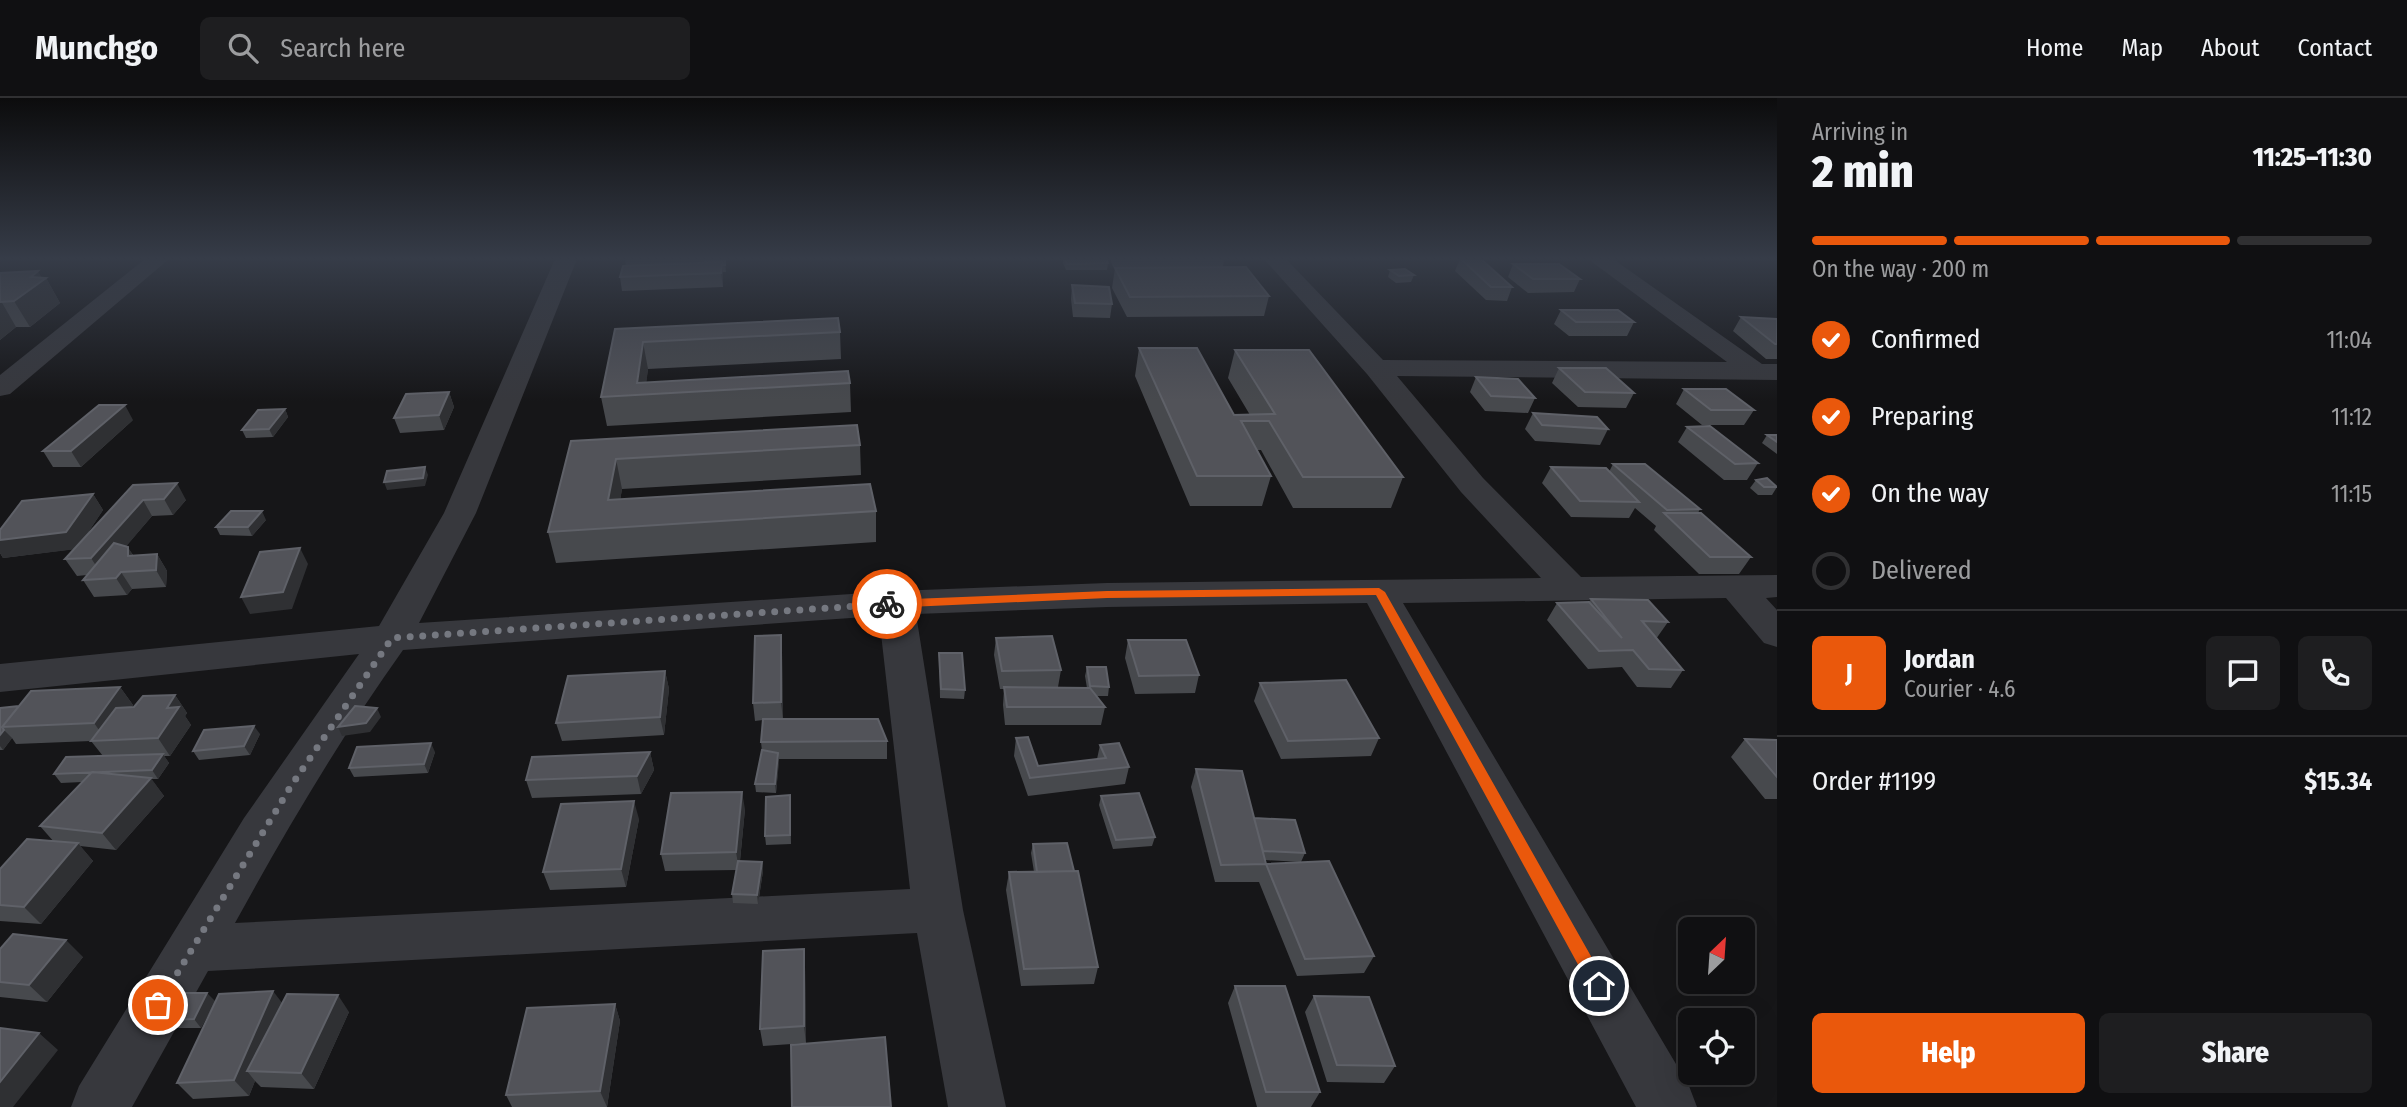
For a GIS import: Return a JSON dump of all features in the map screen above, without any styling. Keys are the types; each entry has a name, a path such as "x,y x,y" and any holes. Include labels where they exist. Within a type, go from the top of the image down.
{"street":[{"path":"0,388 102,306"},
{"path":"100,1107 192,948 291,786 392,638 460,513 547,306"},
{"path":"1318,306 1376,368 1472,485 1573,590"},
{"path":"1667,306 1766,372 1777,386"},
{"path":"1376,368 1766,372"},
{"path":"0,678 392,638 896,603 1107,595 1777,586"},
{"path":"1737,588 1777,634"},
{"path":"1379,592 1668,1107"},
{"path":"896,603 938,910 977,1107"},
{"path":"192,948 293,946 938,910"}],"building":[{"path":"1561,310 1618,310 1634,322 1576,322"},
{"path":"1741,317 1777,319 1777,344 1775,344"},
{"path":"838,318 840,332 643,342 637,383 848,371 850,383 601,397 615,329"},
{"path":"1139,348 1197,348 1234,415 1275,414 1235,350 1309,350 1403,477 1303,477 1269,421 1241,421 1271,476 1197,476"},
{"path":"1559,368 1606,368 1634,393 1585,392"},
{"path":"1476,377 1518,379 1535,398 1491,396"},
{"path":"1684,389 1726,389 1754,410 1711,410"},
{"path":"449,392 439,415 394,418 406,394"},
{"path":"99,405 125,405 71,451 43,451"},
{"path":"285,409 269,429 242,430 258,410"},
{"path":"1533,413 1597,417 1608,429 1542,425"},
{"path":"857,425 860,445 616,459 608,500 870,484 876,511 548,532 571,441"},
{"path":"1710,426 1758,463 1735,464 1687,427"},
{"path":"1767,435 1777,435 1777,442"},
{"path":"1613,464 1645,464 1700,509 1667,510"},
{"path":"425,467 423,478 384,482 387,471"},
{"path":"1551,467 1606,468 1639,502 1580,501"},
{"path":"1767,478 1777,487 1764,487 1756,480"},
{"path":"177,483 164,499 143,500 91,558 65,559 133,485"},
{"path":"93,494 66,532 0,540 0,530 22,501"},
{"path":"231,511 262,511 248,527 216,527"},
{"path":"1664,513 1701,513 1751,557 1710,557"},
{"path":"114,543 128,547 128,556 157,554 156,570 121,572 116,578 83,580"},
{"path":"300,548 283,592 241,597 260,552"},
{"path":"1591,599 1648,600 1668,622 1642,621 1683,670 1649,669 1633,650 1599,651 1557,603 1589,602 1622,638"},
{"path":"781,635 781,702 753,703 755,636"},
{"path":"1052,636 1061,670 1002,671 996,638"},
{"path":"1128,640 1186,640 1199,675 1139,676"},
{"path":"939,653 962,653 965,690 941,689"},
{"path":"1087,667 1106,667 1109,687 1090,686"},
{"path":"665,671 660,717 556,723 568,676"},
{"path":"1346,680 1379,738 1288,741 1260,683"},
{"path":"120,687 94,723 2,727 31,691"},
{"path":"1004,687 1090,688 1105,707 1007,707"},
{"path":"175,695 167,708 179,707 158,738 91,741 116,708 134,707 143,696"},
{"path":"19,706 2,727 4,730 0,735 0,708"},
{"path":"355,706 377,708 366,723 338,727"},
{"path":"763,719 878,719 887,741 761,742"},
{"path":"254,726 244,746 193,751 204,730"},
{"path":"1028,737 1038,766 1106,758 1100,745 1119,743 1129,767 1030,778 1016,738"},
{"path":"1745,739 1777,740 1777,777"},
{"path":"431,743 424,764 349,768 357,747"},
{"path":"762,750 778,753 775,784 755,784"},
{"path":"650,752 637,776 526,780 532,757"},
{"path":"163,754 152,770 54,774 66,757"},
{"path":"1196,769 1242,771 1266,864 1221,865"},
{"path":"92,772 151,778 102,833 40,826"},
{"path":"742,792 736,852 661,854 671,793"},
{"path":"1139,793 1155,837 1116,840 1101,796"},
{"path":"790,795 790,835 765,836 766,797"},
{"path":"634,801 621,869 543,872 561,804"},
{"path":"1254,818 1295,820 1305,853 1263,851"},
{"path":"27,839 78,843 24,907 0,905 0,869"},
{"path":"1067,843 1074,871 1037,872 1033,844"},
{"path":"738,861 762,862 757,895 732,894"},
{"path":"1329,861 1374,956 1305,959 1266,864"},
{"path":"1078,871 1098,967 1024,969 1009,872"},
{"path":"13,934 66,940 29,985 0,982 0,949"},
{"path":"804,949 804,1026 760,1029 763,951"},
{"path":"1235,986 1285,986 1320,1092 1266,1092"},
{"path":"273,991 234,1080 177,1083 219,994"},
{"path":"182,993 207,993 194,1019 168,1020"},
{"path":"287,994 338,995 301,1073 247,1071"},
{"path":"1314,996 1369,997 1395,1066 1337,1065"},
{"path":"615,1004 600,1091 506,1095 527,1008"},
{"path":"0,1028 39,1033 0,1082"},
{"path":"885,1037 891,1107 792,1107 791,1045"}],"way so far":[{"path":"158,1005 261,832 355,688 392,638 887,604"}],"route":[{"path":"887,604 1107,595 1379,592 1599,986"}]}
